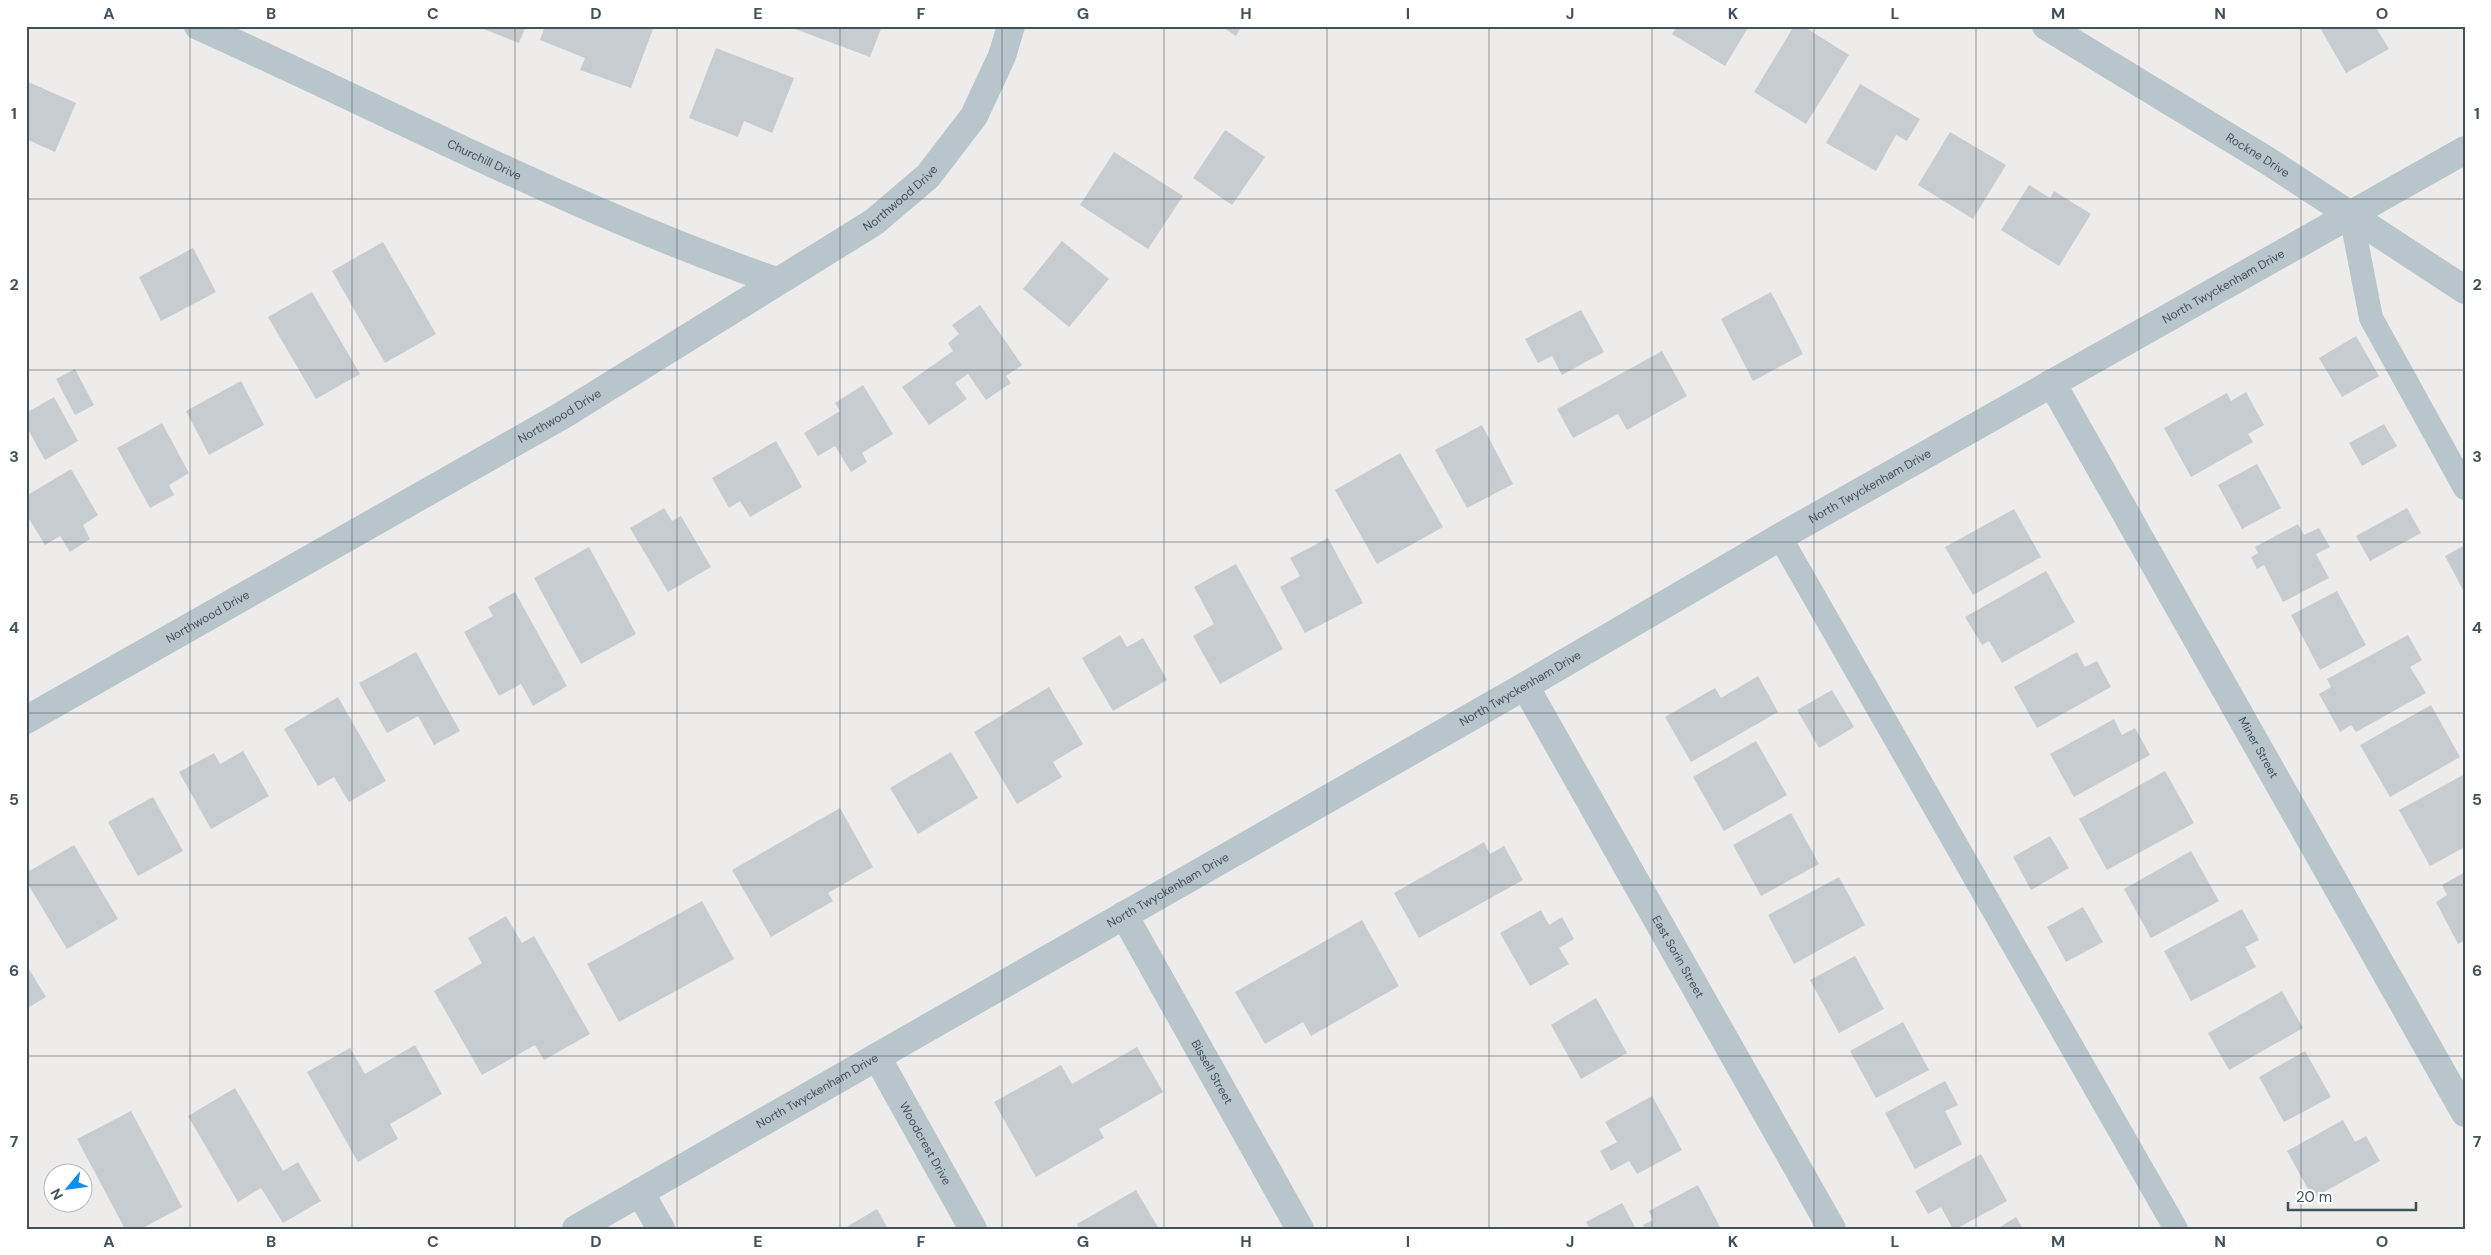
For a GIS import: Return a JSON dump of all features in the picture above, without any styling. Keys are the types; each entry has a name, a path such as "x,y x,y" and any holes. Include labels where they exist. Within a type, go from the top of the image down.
{"street":[{"name":"Churchill Drive","path":"198,26 635,227 711,258 776,280"},
{"name":"Northwood Drive","path":"26,720 563,415 776,280 874,222 928,176 974,116 1002,56 1011,26"},
{"name":"Rockne Drive","path":"2046,26 2268,161 2465,290"},
{"name":"North Twyckenham Drive","path":"576,1229 1525,686 1780,537 2465,150"},
{"name":"Miner Street","path":"2052,383 2465,1113"},
{"name":"East Sorin Street","path":"1525,686 1832,1229"},
{"name":"Bissell Street","path":"1124,915 1300,1229"},
{"name":"Woodcrest Drive","path":"877,1057 973,1229"},
{"path":"640,1192 661,1229"}],"lane":[{"path":"2351,215 2371,318 2465,488"},
{"path":"1780,537 2176,1229"}],"building":[{"path":"476,26 526,26 519,43"},
{"path":"545,26 654,26 631,88 580,70 585,58 540,40"},
{"path":"787,26 882,26 870,57"},
{"path":"1221,26 1242,26 1236,36"},
{"path":"1677,26 1749,26 1725,66 1672,34"},
{"path":"1794,26 1803,26 1849,55 1806,124 1754,92"},
{"path":"2319,26 2375,26 2389,49 2346,73"},
{"path":"716,48 794,78 772,133 744,121 738,137 689,118"},
{"path":"26,81 76,103 55,152 26,139"},
{"path":"1860,84 1920,119 1907,141 1896,135 1876,171 1826,143"},
{"path":"1225,130 1265,157 1232,205 1193,178"},
{"path":"1950,132 2006,165 1973,219 1918,185"},
{"path":"1114,152 1183,196 1148,249 1080,205"},
{"path":"2029,185 2050,198 2054,191 2091,214 2059,266 2001,230"},
{"path":"1062,241 1109,279 1069,327 1023,289"},
{"path":"383,242 436,334 385,363 332,271"},
{"path":"193,248 216,292 161,321 139,277"},
{"path":"312,292 360,374 316,399 268,317"},
{"path":"1771,292 1803,354 1753,381 1721,319"},
{"path":"980,305 1022,365 1006,376 1011,383 986,400 968,374 955,383 967,399 929,425 902,387 953,351 948,343 959,334 952,325"},
{"path":"1581,310 1604,352 1562,375 1552,356 1538,363 1525,339"},
{"path":"2356,336 2379,376 2342,397 2319,358"},
{"path":"1662,351 1687,396 1627,430 1618,414 1573,438 1557,409"},
{"path":"75,369 94,405 75,415 56,379"},
{"path":"241,381 264,425 209,455 186,411"},
{"path":"863,385 893,434 862,453 867,462 851,472 835,446 818,456 804,433 840,411 835,403"},
{"path":"2246,392 2264,425 2248,434 2253,442 2191,477 2164,428 2227,393 2231,401"},
{"path":"54,397 78,441 45,460 26,426 26,413"},
{"path":"162,423 189,473 169,485 174,495 150,508 117,448"},
{"path":"2384,424 2397,446 2362,466 2349,443"},
{"path":"1482,425 1513,484 1467,508 1435,450"},
{"path":"776,441 802,487 750,517 740,501 729,508 712,478"},
{"path":"1400,453 1443,527 1377,564 1335,490"},
{"path":"2257,464 2281,508 2242,529 2218,485"},
{"path":"71,469 98,515 83,525 90,539 70,552 60,536 45,545 26,514 26,496"},
{"path":"664,508 672,521 681,516 711,567 668,592 630,528"},
{"path":"2407,508 2421,533 2370,561 2356,536"},
{"path":"2014,509 2041,557 1973,595 1945,547"},
{"path":"2298,524 2304,535 2319,528 2330,547 2316,554 2329,578 2283,602 2264,565 2257,569 2251,557 2258,553 2255,547"},
{"path":"1328,538 1363,603 1305,633 1280,587 1300,576 1290,558"},
{"path":"2465,545 2465,594 2445,556"},
{"path":"589,547 636,634 581,664 534,578"},
{"path":"1236,564 1283,649 1220,684 1193,636 1214,624 1194,587"},
{"path":"2046,571 2075,622 2002,663 1989,641 1982,645 1965,617"},
{"path":"2337,591 2366,645 2320,670 2291,615"},
{"path":"515,592 567,686 533,706 521,684 499,696 464,632 493,616 488,607"},
{"path":"1120,635 1127,647 1143,638 1167,680 1113,711 1082,658"},
{"path":"2408,635 2422,660 2410,667 2426,693 2356,732 2351,725 2340,732 2319,694 2331,687 2327,679"},
{"path":"416,652 460,731 434,745 418,716 387,733 359,683"},
{"path":"2077,652 2085,667 2097,661 2111,687 2037,728 2014,687"},
{"path":"1758,676 1778,712 1691,762 1665,717 1715,688 1721,698"},
{"path":"1049,687 1083,744 1053,762 1062,777 1017,804 974,732"},
{"path":"1832,690 1854,727 1819,748 1797,710"},
{"path":"338,697 386,781 349,802 334,777 318,786 284,729"},
{"path":"2431,705 2460,757 2390,797 2360,745"},
{"path":"2114,719 2122,735 2135,728 2150,755 2074,797 2050,754"},
{"path":"1756,741 1787,795 1724,831 1693,777"},
{"path":"243,751 269,796 211,829 179,772 214,753 220,764"},
{"path":"951,752 978,798 918,834 890,788"},
{"path":"2165,771 2194,823 2107,870 2079,819"},
{"path":"2465,774 2465,847 2430,866 2399,810"},
{"path":"153,797 183,851 138,876 108,822"},
{"path":"840,808 873,867 828,893 833,901 771,937 732,870"},
{"path":"1791,813 1819,864 1761,896 1733,845"},
{"path":"2050,836 2069,868 2031,890 2013,857"},
{"path":"1484,842 1490,854 1504,846 1523,880 1419,938 1394,893"},
{"path":"74,845 118,919 67,949 26,881 26,873"},
{"path":"2191,851 2219,901 2151,938 2124,889"},
{"path":"2465,872 2465,940 2458,944 2436,902 2447,895 2442,885"},
{"path":"1839,877 1865,925 1794,964 1768,915"},
{"path":"702,901 734,959 619,1022 587,964"},
{"path":"2083,907 2103,942 2066,962 2047,927"},
{"path":"2242,909 2259,940 2245,947 2256,967 2191,1001 2164,951"},
{"path":"1541,910 1549,925 1562,917 1574,939 1559,948 1569,964 1530,986 1500,933"},
{"path":"506,916 522,943 534,936 590,1034 544,1060 535,1045 482,1075 434,991 482,963 468,938"},
{"path":"1362,920 1399,986 1311,1036 1303,1022 1265,1044 1235,992"},
{"path":"1855,956 1884,1009 1839,1033 1810,980"},
{"path":"26,964 46,997 26,1009"},
{"path":"2282,991 2303,1028 2229,1070 2208,1033"},
{"path":"1596,998 1627,1053 1581,1079 1551,1025"},
{"path":"1903,1022 1929,1070 1876,1098 1850,1051"},
{"path":"415,1045 442,1094 390,1124 398,1139 358,1162 307,1072 350,1048 365,1074"},
{"path":"1137,1047 1163,1092 1099,1129 1104,1138 1036,1177 994,1102 1061,1065 1072,1084"},
{"path":"2305,1051 2331,1097 2284,1122 2259,1077"},
{"path":"1945,1081 1958,1105 1945,1111 1962,1144 1915,1169 1885,1113"},
{"path":"235,1088 283,1171 298,1162 321,1201 283,1223 261,1188 238,1202 188,1116"},
{"path":"1652,1096 1682,1150 1637,1174 1629,1161 1611,1171 1600,1151 1617,1142 1605,1122"},
{"path":"131,1111 182,1207 141,1229 125,1229 92,1167 92,1162 89,1162 77,1139"},
{"path":"2343,1120 2355,1142 2366,1136 2380,1161 2313,1198 2287,1151"},
{"path":"1981,1154 2007,1201 1956,1229 1953,1229 1941,1207 1928,1214 1915,1191"},
{"path":"1698,1185 1721,1229 1645,1229 1643,1225 1653,1220 1649,1211"},
{"path":"1136,1190 1159,1229 1079,1229 1077,1224"},
{"path":"1622,1203 1636,1229 1590,1229 1586,1222"},
{"path":"877,1209 888,1229 843,1229"},
{"path":"2016,1217 2023,1229 1997,1229"}]}
